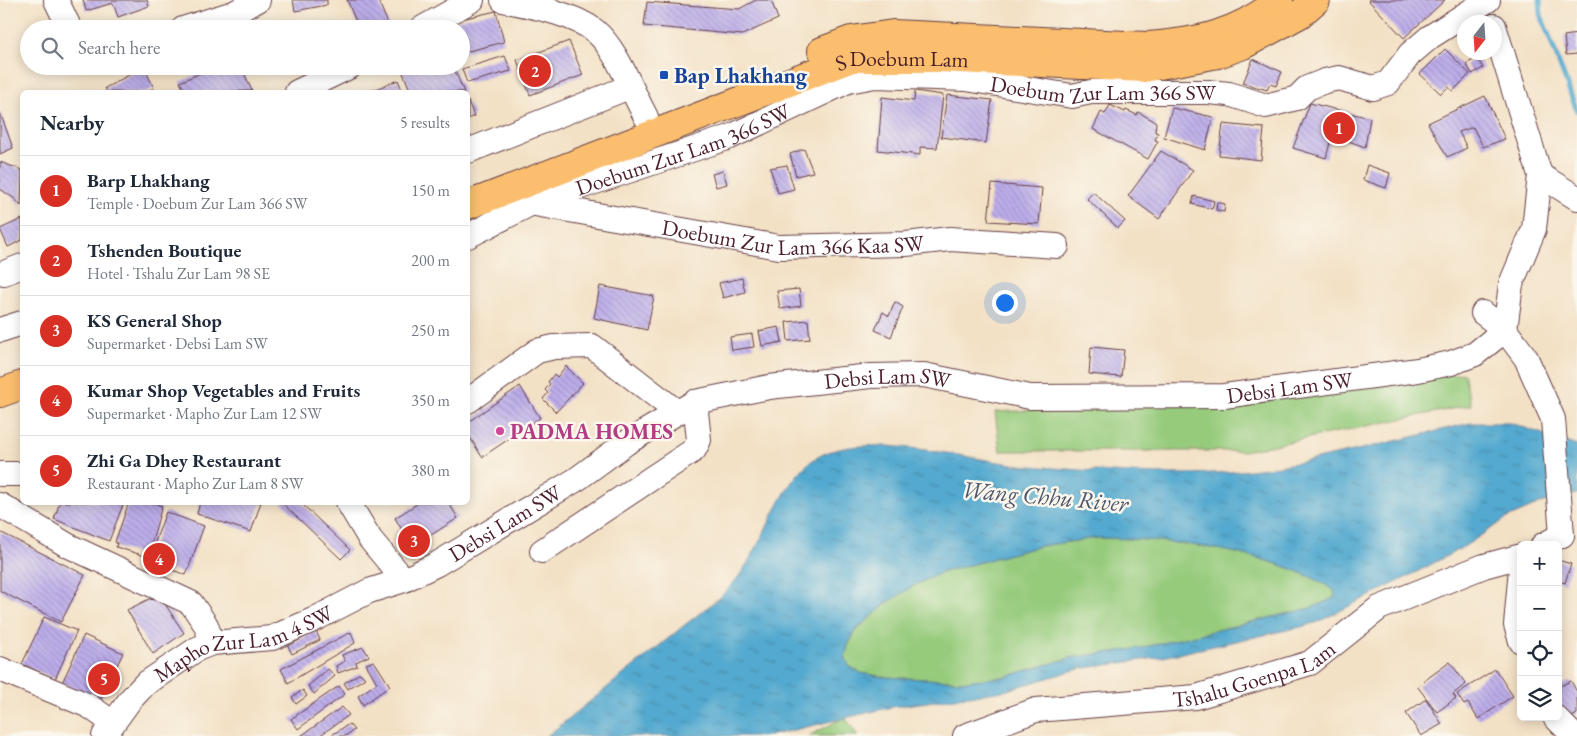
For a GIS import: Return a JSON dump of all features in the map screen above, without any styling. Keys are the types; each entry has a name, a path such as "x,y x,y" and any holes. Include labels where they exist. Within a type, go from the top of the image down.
{"highway":[{"name":"S Doebum Lam","path":"470,184 859,38 911,34 1145,57 1179,44 1234,30 1260,16 1279,0"},
{"name":"S Doebum Lam","path":"470,204 852,58 1145,57 1218,54 1242,45 1300,14 1316,0"},
{"path":"0,373 20,367"},
{"path":"0,393 20,386"}],"street":[{"path":"56,0 66,20"},
{"path":"212,20 234,13 258,0"},
{"path":"437,20 472,0"},
{"path":"503,0 558,14 595,31 609,48 646,117"},
{"path":"1491,12 1540,176 1534,229 1512,284 1505,330"},
{"name":"Doebum Zur Lam 366 SW","path":"470,235 532,203 730,137 848,81 875,76 966,79 1072,96 1091,92 1208,92 1229,94 1266,106 1297,98 1307,88 1339,78 1374,88 1388,83 1410,54 1430,37 1491,12"},
{"path":"301,90 332,75"},
{"path":"470,150 629,87"},
{"path":"1540,176 1577,198"},
{"name":"Doebum Zur Lam 366 Kaa SW","path":"532,203 779,247 906,244 950,239 1057,246"},
{"path":"1483,313 1505,330 1526,358 1553,419 1561,536"},
{"path":"0,330 20,324"},
{"name":"Debsi Lam SW","path":"404,580 437,564 543,500 577,479 626,442 686,407 769,387 880,376 924,376 1030,398 1224,396 1418,370 1451,363 1475,354 1505,330"},
{"path":"470,400 537,351 554,347 592,346 686,407 699,440 694,450 542,551"},
{"path":"0,474 20,474"},
{"path":"0,505 67,545 190,603 206,625 212,643"},
{"path":"350,505 370,539 404,580"},
{"name":"Tshalu Goenpa Lam","path":"965,736 1036,710 1196,697 1310,662 1379,608 1484,566 1517,557"},
{"name":"Mapho Zur Lam 4 SW","path":"108,729 145,684 197,649 212,643 272,638 313,620 369,591 404,580"},
{"path":"1518,631 1516,625 1519,586"},
{"path":"0,669 89,706 108,729"},
{"path":"1559,721 1574,736"}],"green space":[{"path":"1464,373 1471,405 1244,451 1000,451 995,412 1239,401"},
{"path":"1096,538 1187,544 1251,556 1282,565 1310,577 1334,590 1335,595 1332,599 1311,608 1141,648 1070,658 1004,677 965,681 883,677 861,673 849,666 845,657 848,645 857,630 888,602 917,584 943,572 1040,546"},
{"path":"845,717 858,736 809,736"}],"water":[{"name":"Wang Chhu River","path":"1471,423 1511,423 1577,446 1577,494 1544,502 1507,518 1462,548 1318,622 1163,657 1078,669 1004,691 892,707 768,736 547,736 722,595 740,574 751,557 791,483 816,458 837,450 862,446 890,446 1030,466 1125,473 1190,474 1254,470 1308,461","holes":["1096,538 1187,544 1251,556 1282,565 1310,577 1334,590 1335,595 1332,599 1311,608 1141,648 1070,658 1004,677 965,681 883,677 861,673 849,666 845,657 848,645 857,629 888,602 917,584 943,572 1040,546"]}],"building":[{"path":"83,0 147,0 149,6 118,17 113,3 86,11"},
{"path":"293,0 327,0 327,5 295,11"},
{"path":"347,0 378,0 386,20 355,20"},
{"path":"756,0 771,0 778,19 742,35 644,26 647,2 739,9"},
{"path":"1368,0 1445,0 1404,38"},
{"path":"496,11 504,42 470,51 470,20 458,20"},
{"path":"1577,34 1577,54 1566,55 1564,36"},
{"path":"569,41 583,75 530,95 517,60"},
{"path":"1445,49 1470,74 1453,91 1448,87 1441,94 1420,74"},
{"path":"505,56 511,71 467,83 464,75 470,75 470,67"},
{"path":"1253,59 1282,72 1276,86 1270,84 1267,90 1243,83"},
{"path":"1473,60 1478,60 1483,68 1472,74 1466,64"},
{"path":"129,75 148,75 154,88 150,90 106,90 105,88"},
{"path":"196,75 245,75 252,90 184,90 180,82"},
{"path":"404,75 457,75 463,90 410,90"},
{"path":"398,80 402,90 373,90"},
{"path":"915,91 943,95 937,148 920,147 920,155 878,150 882,97 914,101"},
{"path":"947,95 992,100 986,143 941,137"},
{"path":"1485,96 1505,139 1483,147 1473,127 1459,132 1467,148 1447,157 1428,123"},
{"path":"1310,103 1370,118 1365,147 1332,135 1326,158 1293,148"},
{"path":"1110,105 1137,115 1138,112 1156,122 1155,132 1158,133 1155,140 1158,141 1148,159 1093,129 1101,112 1105,114"},
{"path":"470,106 474,116 470,118"},
{"path":"1172,108 1213,117 1205,150 1164,137"},
{"path":"0,112 13,148 0,154"},
{"path":"1223,124 1264,128 1261,160 1219,155"},
{"path":"804,149 813,172 796,176 790,154"},
{"path":"1161,151 1193,170 1159,219 1128,196"},
{"path":"0,162 20,169 20,205 0,189"},
{"path":"787,165 794,189 778,193 770,168"},
{"path":"1367,165 1390,173 1386,188 1363,180"},
{"path":"723,171 727,184 716,187 712,174"},
{"path":"992,184 1042,188 1039,224 988,221"},
{"path":"1093,192 1125,221 1118,228 1087,199"},
{"path":"1194,196 1214,201 1212,209 1192,204"},
{"path":"1217,202 1225,204 1224,212 1216,210"},
{"path":"20,220 20,241 8,247 0,229"},
{"path":"742,278 745,292 723,298 719,283"},
{"path":"600,286 654,296 647,330 594,318"},
{"path":"799,289 801,306 780,309 777,291"},
{"path":"895,302 903,307 891,337 875,330 883,312 889,316"},
{"path":"808,320 810,339 788,341 786,322"},
{"path":"779,327 782,342 762,346 759,331"},
{"path":"752,334 754,347 732,350 730,337"},
{"path":"1091,347 1124,350 1121,377 1089,374"},
{"path":"566,366 583,383 556,412 543,399 548,393 545,390 550,384 548,382 554,374 557,377"},
{"path":"520,386 540,418 482,457 470,437 470,421"},
{"path":"59,505 123,505 109,541 54,519"},
{"path":"128,505 162,506 148,555 145,556 116,547 117,543 115,542"},
{"path":"199,505 260,505 251,532 197,514"},
{"path":"284,505 303,505 350,550 341,559"},
{"path":"415,505 450,505 458,518 412,547 395,518"},
{"path":"166,512 204,526 186,575 148,561"},
{"path":"0,532 85,575 61,622 0,591"},
{"path":"1562,561 1571,564 1565,583 1562,582"},
{"path":"149,599 163,601 184,633 153,654 127,610"},
{"path":"44,617 77,631 55,679 22,664"},
{"path":"316,631 320,640 292,654 288,646"},
{"path":"351,632 355,643 288,683 281,669"},
{"path":"84,635 123,653 100,700 62,683"},
{"path":"363,647 369,656 356,662 357,666 338,673 336,666 345,661 342,655"},
{"path":"374,661 390,686 363,705 358,696 377,683 366,664"},
{"path":"1450,662 1466,684 1453,694 1456,698 1437,712 1417,686"},
{"path":"328,669 335,676 314,694 308,686"},
{"path":"1495,669 1513,696 1478,719 1468,703 1464,705 1457,694"},
{"path":"360,673 365,678 348,689 344,683"},
{"path":"1571,681 1577,692 1577,714 1566,720 1562,713 1562,685"},
{"path":"339,686 345,694 298,729 291,719"},
{"path":"303,690 307,696 296,704 292,697"},
{"path":"1426,699 1442,724 1421,736 1406,713"},
{"path":"342,707 349,715 319,736 301,736"},
{"path":"349,724 354,730 345,736 330,736"}],"waterway":[{"path":"1540,0 1541,15 1577,111"}],"place":[{"name":"Tshenden Boutique","path":"535,71"},
{"name":"Bap Lhakhang","path":"664,75"},
{"name":"Barp Lhakhang","path":"1339,128"},
{"name":"PADMA HOMES","path":"500,431"},
{"name":"KS General Shop","path":"414,541"},
{"name":"Kumar Shop Vegetables and Fruits","path":"159,559"},
{"name":"Zhi Ga Dhey Restaurant","path":"104,679"}]}
